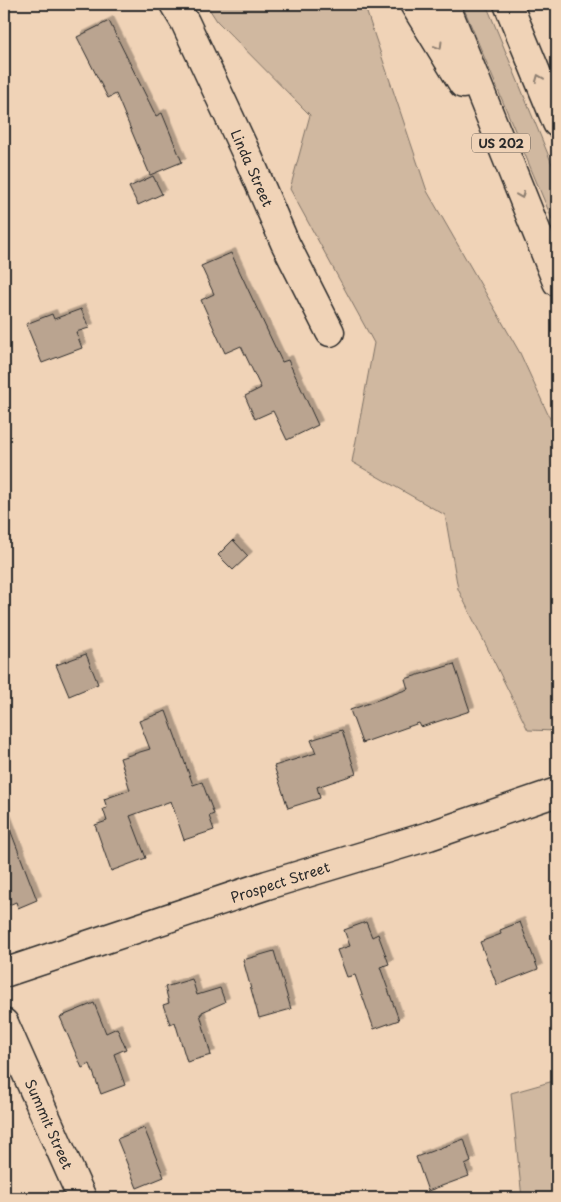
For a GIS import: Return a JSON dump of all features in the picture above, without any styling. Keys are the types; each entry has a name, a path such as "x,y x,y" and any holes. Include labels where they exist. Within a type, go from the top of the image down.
{"street":[{"name":"Linda Street","path":"174,4 185,22 244,148 285,243 330,332"},
{"path":"414,4 506,156"},
{"name":"US 202","path":"445,4 557,282"},
{"path":"508,4 557,123"},
{"name":"Prospect Street","path":"4,973 267,885 429,836 557,792"},
{"name":"Summit Street","path":"4,1023 82,1198"}],"shaded area":[{"path":"206,4 364,4 427,191 520,353 557,434 557,731 528,730 458,589 445,515 352,462 374,343 290,189 310,115 217,21"},
{"path":"462,4 486,4 557,176 557,231"},
{"path":"557,1080 557,1198 522,1198 511,1093"}],"building":[{"path":"109,21 156,116 162,113 182,162 150,175 116,94 108,98 77,37"},
{"path":"153,176 162,194 138,205 129,187"},
{"path":"231,253 282,362 288,360 318,425 287,440 273,411 255,419 245,396 261,388 241,346 225,353 201,300 214,294 201,266"},
{"path":"81,309 89,328 76,332 82,348 42,363 26,324 52,314 54,319"},
{"path":"233,540 248,556 233,570 218,555"},
{"path":"86,654 98,684 69,696 56,665"},
{"path":"454,664 470,711 421,727 419,723 362,743 350,710 408,689 405,679"},
{"path":"166,711 193,785 202,782 214,814 209,816 214,830 184,840 171,801 130,816 146,858 111,871 95,825 107,821 103,809 107,808 104,799 130,790 120,758 150,749 139,721"},
{"path":"342,730 356,774 317,787 320,798 288,808 274,766 316,753 311,740"},
{"path":"4,819 6,819 37,900 18,908 16,902 4,907"},
{"path":"366,922 372,937 378,934 389,964 380,967 399,1020 374,1029 355,975 347,977 337,950 350,946 344,930"},
{"path":"520,922 538,969 497,985 480,942 501,934 500,930"},
{"path":"274,951 291,1009 259,1018 243,960"},
{"path":"192,979 197,995 220,988 225,1002 200,1014 211,1055 187,1062 175,1022 170,1024 163,1005 169,1003 165,987"},
{"path":"94,1003 106,1033 117,1028 126,1049 114,1054 125,1085 101,1094 90,1064 82,1068 60,1017"},
{"path":"144,1128 164,1177 137,1188 117,1139"},
{"path":"464,1139 471,1162 465,1165 469,1176 428,1191 416,1157"}]}
